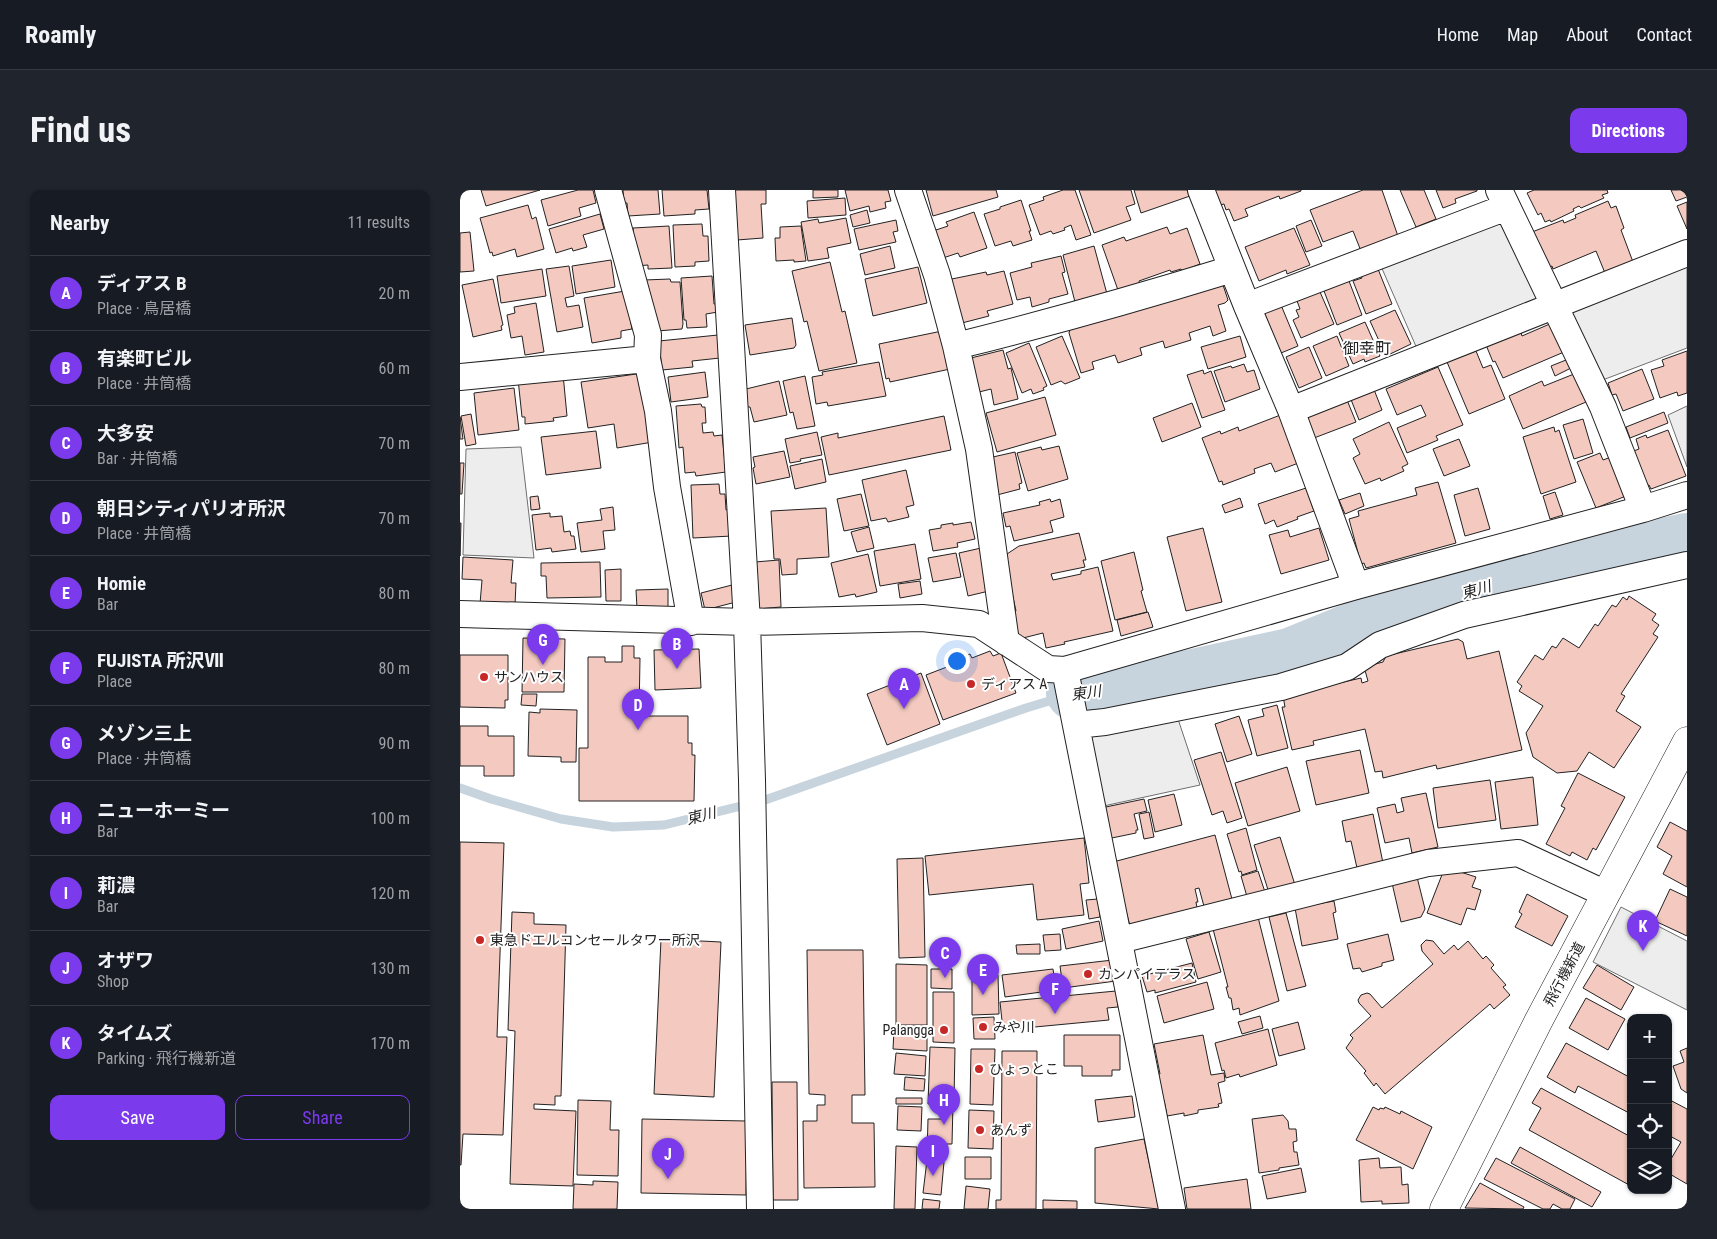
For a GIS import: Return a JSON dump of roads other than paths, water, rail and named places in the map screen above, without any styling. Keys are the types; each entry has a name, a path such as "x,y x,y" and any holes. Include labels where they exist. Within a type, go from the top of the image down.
{"street":[{"path":"608,190 648,335 647,359 658,411 667,487 691,622"},
{"path":"722,190 747,622 752,780 760,1209"},
{"path":"908,190 937,275 956,346 979,448 1006,642"},
{"path":"1201,190 1291,410 1356,586"},
{"path":"1247,306 1412,242 1503,199 1603,407 1643,509"},
{"path":"1291,410 1687,253"},
{"path":"956,346 1037,326 1232,269"},
{"path":"460,377 647,359"},
{"path":"460,614 691,622 922,618 979,624 1048,670 1066,674 1356,586 1643,509 1687,495"},
{"path":"1074,716 1105,722 1281,687 1347,666 1380,645 1464,615 1687,565"},
{"path":"1066,674 1172,1209"},
{"name":"飛行機新道","path":"1444,1209 1539,1020 1687,740"},
{"path":"1120,940 1428,863 1518,853 1606,894"}],"waterway":[{"name":"東川","path":"1073,693 1107,688 1143,687 1290,655 1393,613 1547,569 1687,540"},
{"name":"東川","path":"460,788 561,819 613,827 664,825 765,800 1026,708 1069,695"}],"place":[{"name":"メゾン三上","path":"543,665"},
{"name":"有楽町ビル","path":"677,669"},
{"name":"サンハウス","path":"484,677"},
{"name":"ディアス A","path":"971,684"},
{"name":"ディアス B","path":"904,709"},
{"name":"朝日シティパリオ所沢","path":"638,730"},
{"name":"東急ドエルコンセールタワー所沢","path":"480,940"},
{"name":"タイムズ","path":"1643,951"},
{"name":"カンパイテラス","path":"1088,974"},
{"name":"大多安","path":"945,978"},
{"name":"Homie","path":"983,995"},
{"name":"FUJISTA 所沢Ⅶ","path":"1055,1014"},
{"name":"みや川","path":"983,1027"},
{"name":"Palangga","path":"944,1030"},
{"name":"ひょっとこ","path":"979,1069"},
{"name":"ニューホーミー","path":"944,1125"},
{"name":"あんず","path":"980,1130"},
{"name":"莉濃","path":"933,1176"},
{"name":"オザワ","path":"668,1179"}],"district":[{"name":"御幸町","path":"1367,348"}]}
